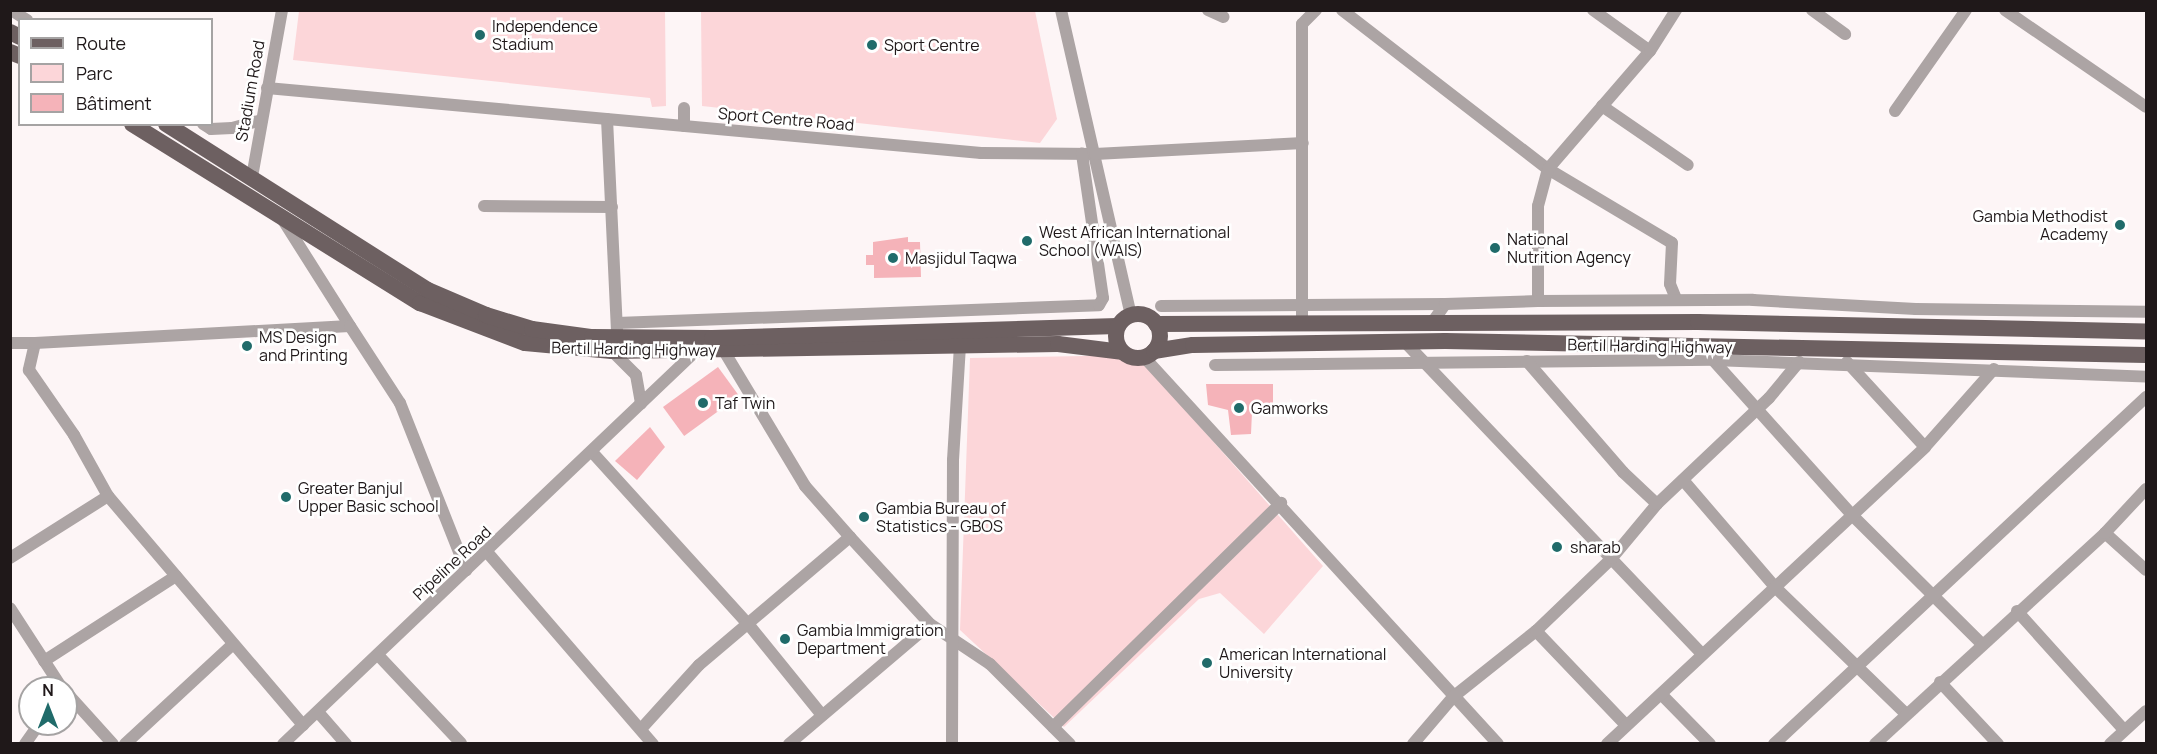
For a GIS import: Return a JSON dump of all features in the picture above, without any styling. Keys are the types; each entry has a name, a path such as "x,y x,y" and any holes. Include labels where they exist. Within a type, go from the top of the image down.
{"main road":[{"name":"Bertil Harding Highway","path":"135,126 283,220 420,303 468,324 556,349 616,337 1125,320"},
{"name":"Bertil Harding Highway","path":"169,126 405,277 462,306 532,329 616,337 695,352 1058,344 1122,352"},
{"path":"1143,315 1156,324 1160,335 1149,354 1122,352 1116,343 1125,320 1143,315"},
{"name":"Bertil Harding Highway","path":"1156,324 1434,320 2146,332"},
{"name":"Bertil Harding Highway","path":"1149,354 1193,345 1404,341 2146,354"}],"street":[{"path":"11,10 24,18"},
{"name":"Stadium Road","path":"252,177 282,10"},
{"path":"1061,10 1095,154 1125,320"},
{"path":"1208,10 1224,17"},
{"path":"1302,322 1302,24 1316,10"},
{"path":"1342,10 1548,169 1672,243 1670,284 1676,300"},
{"path":"1593,10 1650,51"},
{"path":"1538,301 1538,206 1548,169 1650,51 1676,10"},
{"path":"1812,10 1845,34"},
{"path":"1895,111 1966,10"},
{"path":"2005,10 2146,107"},
{"name":"Sport Centre Road","path":"267,88 981,153 1095,154 1303,143"},
{"path":"1602,106 1688,165"},
{"path":"684,108 684,126"},
{"path":"607,119 616,337 636,375 641,404"},
{"path":"206,126 211,129 232,128 262,120"},
{"path":"616,337 1099,305 1103,298 1082,154"},
{"path":"484,206 612,207"},
{"path":"283,220 400,404 466,570"},
{"path":"1161,306 1676,300 2146,312"},
{"path":"1434,320 1445,304"},
{"path":"10,343 350,326"},
{"path":"1404,341 1428,362 1702,654"},
{"path":"35,343 29,370 74,435 108,496 232,645 303,725"},
{"path":"952,744 953,460 960,346"},
{"path":"724,351 805,486 930,624 990,664 1070,744"},
{"name":"Pipeline Road","path":"284,744 695,352"},
{"path":"1149,354 1453,697 1498,744"},
{"path":"1215,365 1713,360 1846,362 2146,377"},
{"path":"1713,360 1853,516 1932,597 1982,644"},
{"path":"1527,361 1623,472 1657,504"},
{"path":"1413,744 1453,697 1536,631 1612,558 1657,504 1757,408 1799,362"},
{"path":"1846,362 1925,447"},
{"path":"1607,744 1625,724 1661,694 1925,447 1994,369"},
{"path":"1774,744 1853,667 1932,597 2146,397"},
{"path":"592,452 749,625 822,715"},
{"path":"1683,480 1775,587 1853,667 1906,714"},
{"path":"1875,744 2017,611 2105,533 2146,489"},
{"path":"10,558 108,496"},
{"path":"1053,727 1281,503"},
{"path":"2105,533 2146,570"},
{"path":"641,729 699,665 749,625 850,537"},
{"path":"487,552 653,744"},
{"path":"44,661 176,576"},
{"path":"10,608 54,676"},
{"path":"2017,611 2124,730"},
{"path":"789,744 930,624"},
{"path":"1536,631 1625,724"},
{"path":"125,744 232,645"},
{"path":"378,655 461,743"},
{"path":"1940,682 1998,744"},
{"path":"1661,694 1710,744"},
{"path":"78,705 113,744"},
{"path":"2110,744 2146,711"},
{"path":"318,712 346,744"}],"green space":[{"name":"Independence Stadium","path":"299,11 665,11 666,106 652,107 650,98 293,60"},
{"name":"Sport Centre","path":"701,11 1035,11 1057,119 1040,143 702,106"},
{"path":"1137,355 1323,566 1264,634 1220,593 1199,599 1064,727 960,630 970,358"}],"building":[{"name":"Masjidul Taqwa","path":"908,237 908,242 920,242 921,277 874,278 874,265 866,265 866,255 873,255 873,242"},
{"name":"Taf Twin","path":"718,367 739,396 684,436 663,407"},
{"name":"Gamworks","path":"1206,384 1273,384 1273,405 1259,406 1259,412 1252,412 1251,434 1231,435 1228,410 1208,405"},
{"path":"650,427 665,447 637,480 615,461"}],"place":[{"name":"Independence Stadium","path":"480,35"},
{"name":"Sport Centre","path":"872,45"},
{"name":"Gambia Methodist Academy","path":"2120,225"},
{"name":"West African International School (WAIS)","path":"1027,241"},
{"name":"National Nutrition Agency","path":"1495,248"},
{"name":"Masjidul Taqwa","path":"893,258"},
{"name":"MS Design and Printing","path":"247,346"},
{"name":"Taf Twin","path":"703,403"},
{"name":"Gamworks","path":"1239,408"},
{"name":"Greater Banjul Upper Basic school","path":"286,497"},
{"name":"Gambia Bureau of Statistics - GBOS","path":"864,517"},
{"name":"sharab","path":"1557,547"},
{"name":"Gambia Immigration Department","path":"785,639"},
{"name":"American International University","path":"1207,663"}]}
